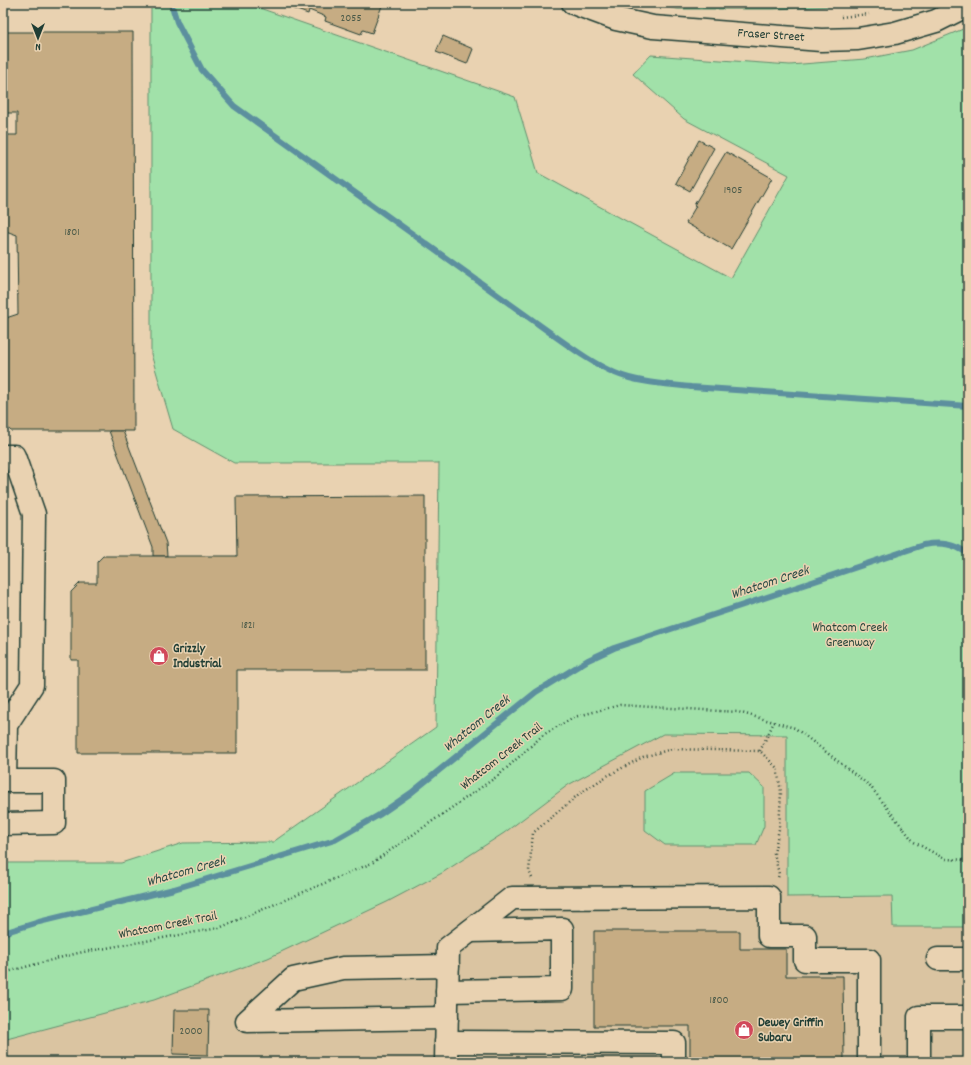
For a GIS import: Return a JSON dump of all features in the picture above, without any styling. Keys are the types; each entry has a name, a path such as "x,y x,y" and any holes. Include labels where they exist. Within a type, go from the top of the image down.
{"street":[{"name":"Fraser Street","path":"573,3 616,19 653,27 821,40 858,39 895,33 936,20 968,5"},
{"path":"3,456 14,456 34,514 32,686 6,725 4,781 54,781 54,823 3,824"},
{"path":"674,1062 674,1043 446,1052 448,948 512,898 769,897 769,936 805,936 805,960 869,960 869,1062"},
{"path":"447,991 562,989 562,929 470,931"},
{"path":"938,959 968,959"},
{"path":"447,1018 247,1021 293,979 343,968 448,966"},
{"path":"919,1062 919,1017 968,1017"}],"path":[{"path":"839,17 876,13"},
{"name":"Whatcom Creek Trail","path":"3,973 78,953 219,928 372,863 498,775 543,735 574,717 620,705 738,712 796,728 870,786 914,842 945,859 968,860"},
{"path":"760,751 774,722"},
{"path":"538,898 530,871 532,833 585,790 607,776 643,757 672,749 760,751 777,768 781,792 780,829 774,853 780,874 769,897"}],"shaded area":[{"path":"572,734 787,735 787,897 893,896 893,927 968,927 968,1062 3,1062 3,1040 154,1000"}],"green space":[{"name":"Whatcom Creek Greenway","path":"151,3 245,3 515,97 538,173 731,278 789,175 684,119 633,74 651,55 790,65 865,59 912,50 968,27 968,927 893,927 892,896 787,897 787,735 663,734 568,785 504,833 442,873 387,902 268,958 154,1000 3,1040 3,863 121,863 183,843 273,842 436,727 439,463 234,463 173,429 151,354"},
{"path":"645,3 904,3 773,9 678,9"},
{"path":"675,773 749,773 764,787 764,826 756,845 665,845 645,830 645,791"}],"building":[{"path":"277,3 383,3 372,33 363,30 361,34 325,21 326,17 309,10 308,14"},
{"path":"3,32 133,32 134,431 11,431 3,423 3,319 18,314 17,235 3,230 3,135 17,135 17,113 3,113"},
{"path":"443,36 473,49 467,64 436,52"},
{"path":"699,140 714,148 690,191 676,183"},
{"path":"726,152 772,178 731,249 686,223 696,206 694,205"},
{"path":"109,431 123,431 166,543 167,556 153,556 153,547"},
{"path":"425,496 425,670 237,670 237,753 78,753 78,660 71,660 71,592 80,583 97,583 97,562 103,556 237,556 236,497"},
{"path":"594,931 740,931 740,949 786,949 786,976 843,976 844,1062 690,1062 690,1026 594,1026"},
{"path":"174,1010 209,1010 208,1055 173,1054"}],"waterway":[{"path":"171,3 177,22 202,70 234,106 552,334 598,365 633,379 662,384 968,406"},
{"name":"Whatcom Creek","path":"3,933 39,922 174,889 335,840 379,815 411,793 536,692 588,660 614,648 923,545 947,544 963,550 968,554"}],"place":[{"name":"Grizzly Industrial","path":"159,656"},
{"name":"Dewey Griffin Subaru","path":"744,1030"}]}
